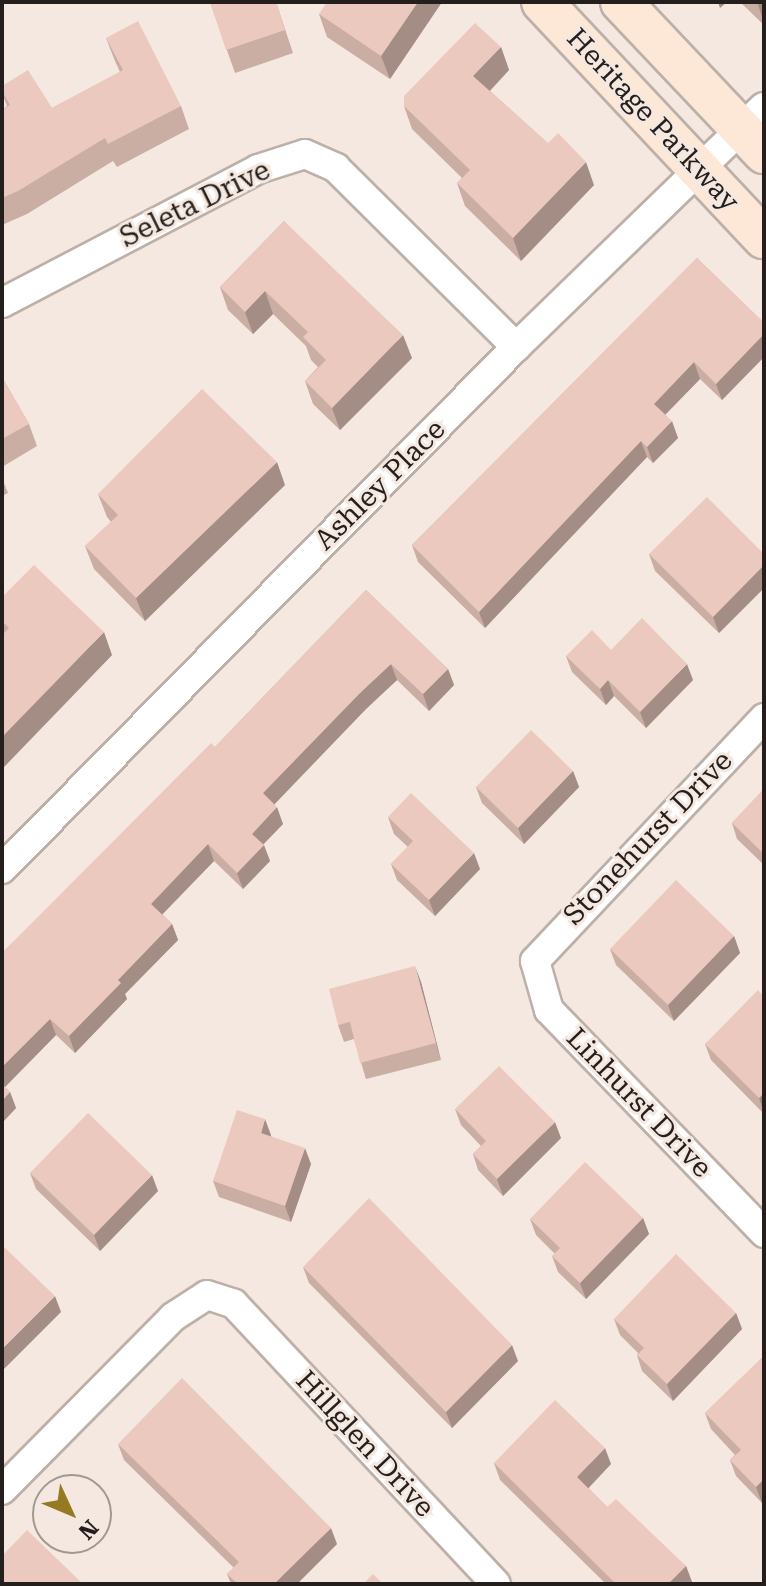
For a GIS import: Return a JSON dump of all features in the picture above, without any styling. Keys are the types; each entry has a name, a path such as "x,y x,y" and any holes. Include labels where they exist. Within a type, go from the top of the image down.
{"main road":[{"name":"Heritage Parkway","path":"542,2 764,238"},
{"name":"Heritage Parkway","path":"621,2 756,130"}],"street":[{"name":"Ashley Place","path":"2,869 516,347 702,171 756,130"},
{"name":"Seleta Drive","path":"2,303 258,169 305,154 336,168 516,347"},
{"name":"Stonehurst Drive","path":"535,961 764,718"},
{"name":"Linhurst Drive","path":"535,961 549,1010 764,1233"},
{"name":"Hillglen Drive","path":"2,1490 173,1317 207,1295 234,1304 496,1584"}],"building":[{"path":"210,2 276,2 285,30 226,50"},
{"path":"327,2 418,2 381,56 319,14"},
{"path":"138,21 181,106 108,144 105,138 2,198 2,110 10,105 2,86 28,70 52,108 123,70 106,38"},
{"path":"475,23 501,47 473,76 548,143 558,133 586,162 513,238 457,183 470,170 404,106 404,96"},
{"path":"284,221 403,335 332,408 305,381 326,360 303,337 308,332 265,291 245,312 220,287"},
{"path":"697,258 764,323 764,334 716,384 694,362 654,404 672,421 647,447 641,441 479,612 412,545"},
{"path":"2,377 29,424 2,439"},
{"path":"202,389 277,462 136,598 85,546 118,515 98,494"},
{"path":"707,497 764,554 764,565 713,617 649,554"},
{"path":"34,565 104,632 2,737 2,635 9,628 2,621 2,597"},
{"path":"366,590 448,669 423,694 391,664 263,793 277,807 252,834 264,845 237,873 208,844 151,904 172,924 118,980 121,983 69,1036 50,1019 2,1067 2,953 211,743 215,747"},
{"path":"642,618 687,664 640,712 608,680 600,689 566,656 592,630 611,650"},
{"path":"531,730 573,771 518,828 476,787"},
{"path":"764,789 764,854 732,823"},
{"path":"411,793 474,853 429,900 391,864 413,841 388,817"},
{"path":"676,880 734,936 668,1005 610,949"},
{"path":"415,966 436,1043 360,1063 350,1022 338,1025 329,989"},
{"path":"758,990 764,997 764,1093 759,1098 705,1044"},
{"path":"499,1066 555,1122 497,1179 473,1154 486,1141 455,1109"},
{"path":"2,1084 10,1092 2,1101"},
{"path":"237,1110 265,1119 261,1133 305,1148 285,1206 213,1181"},
{"path":"88,1113 152,1175 94,1235 30,1173"},
{"path":"585,1162 643,1218 580,1283 552,1256 560,1248 530,1219"},
{"path":"369,1198 512,1345 446,1412 303,1267"},
{"path":"2,1245 55,1296 2,1349"},
{"path":"676,1254 736,1313 667,1384 637,1355 644,1348 614,1319"},
{"path":"764,1356 764,1479 756,1487 730,1460 741,1450 705,1413"},
{"path":"182,1378 331,1528 274,1584 238,1584 227,1574 239,1562 118,1444"},
{"path":"555,1400 605,1448 577,1477 607,1507 616,1499 686,1566 668,1584 616,1584 494,1463"},
{"path":"27,1530 32,1535 32,1554 52,1554 83,1584 2,1584 2,1556"},
{"path":"373,1574 383,1584 363,1584"}]}
